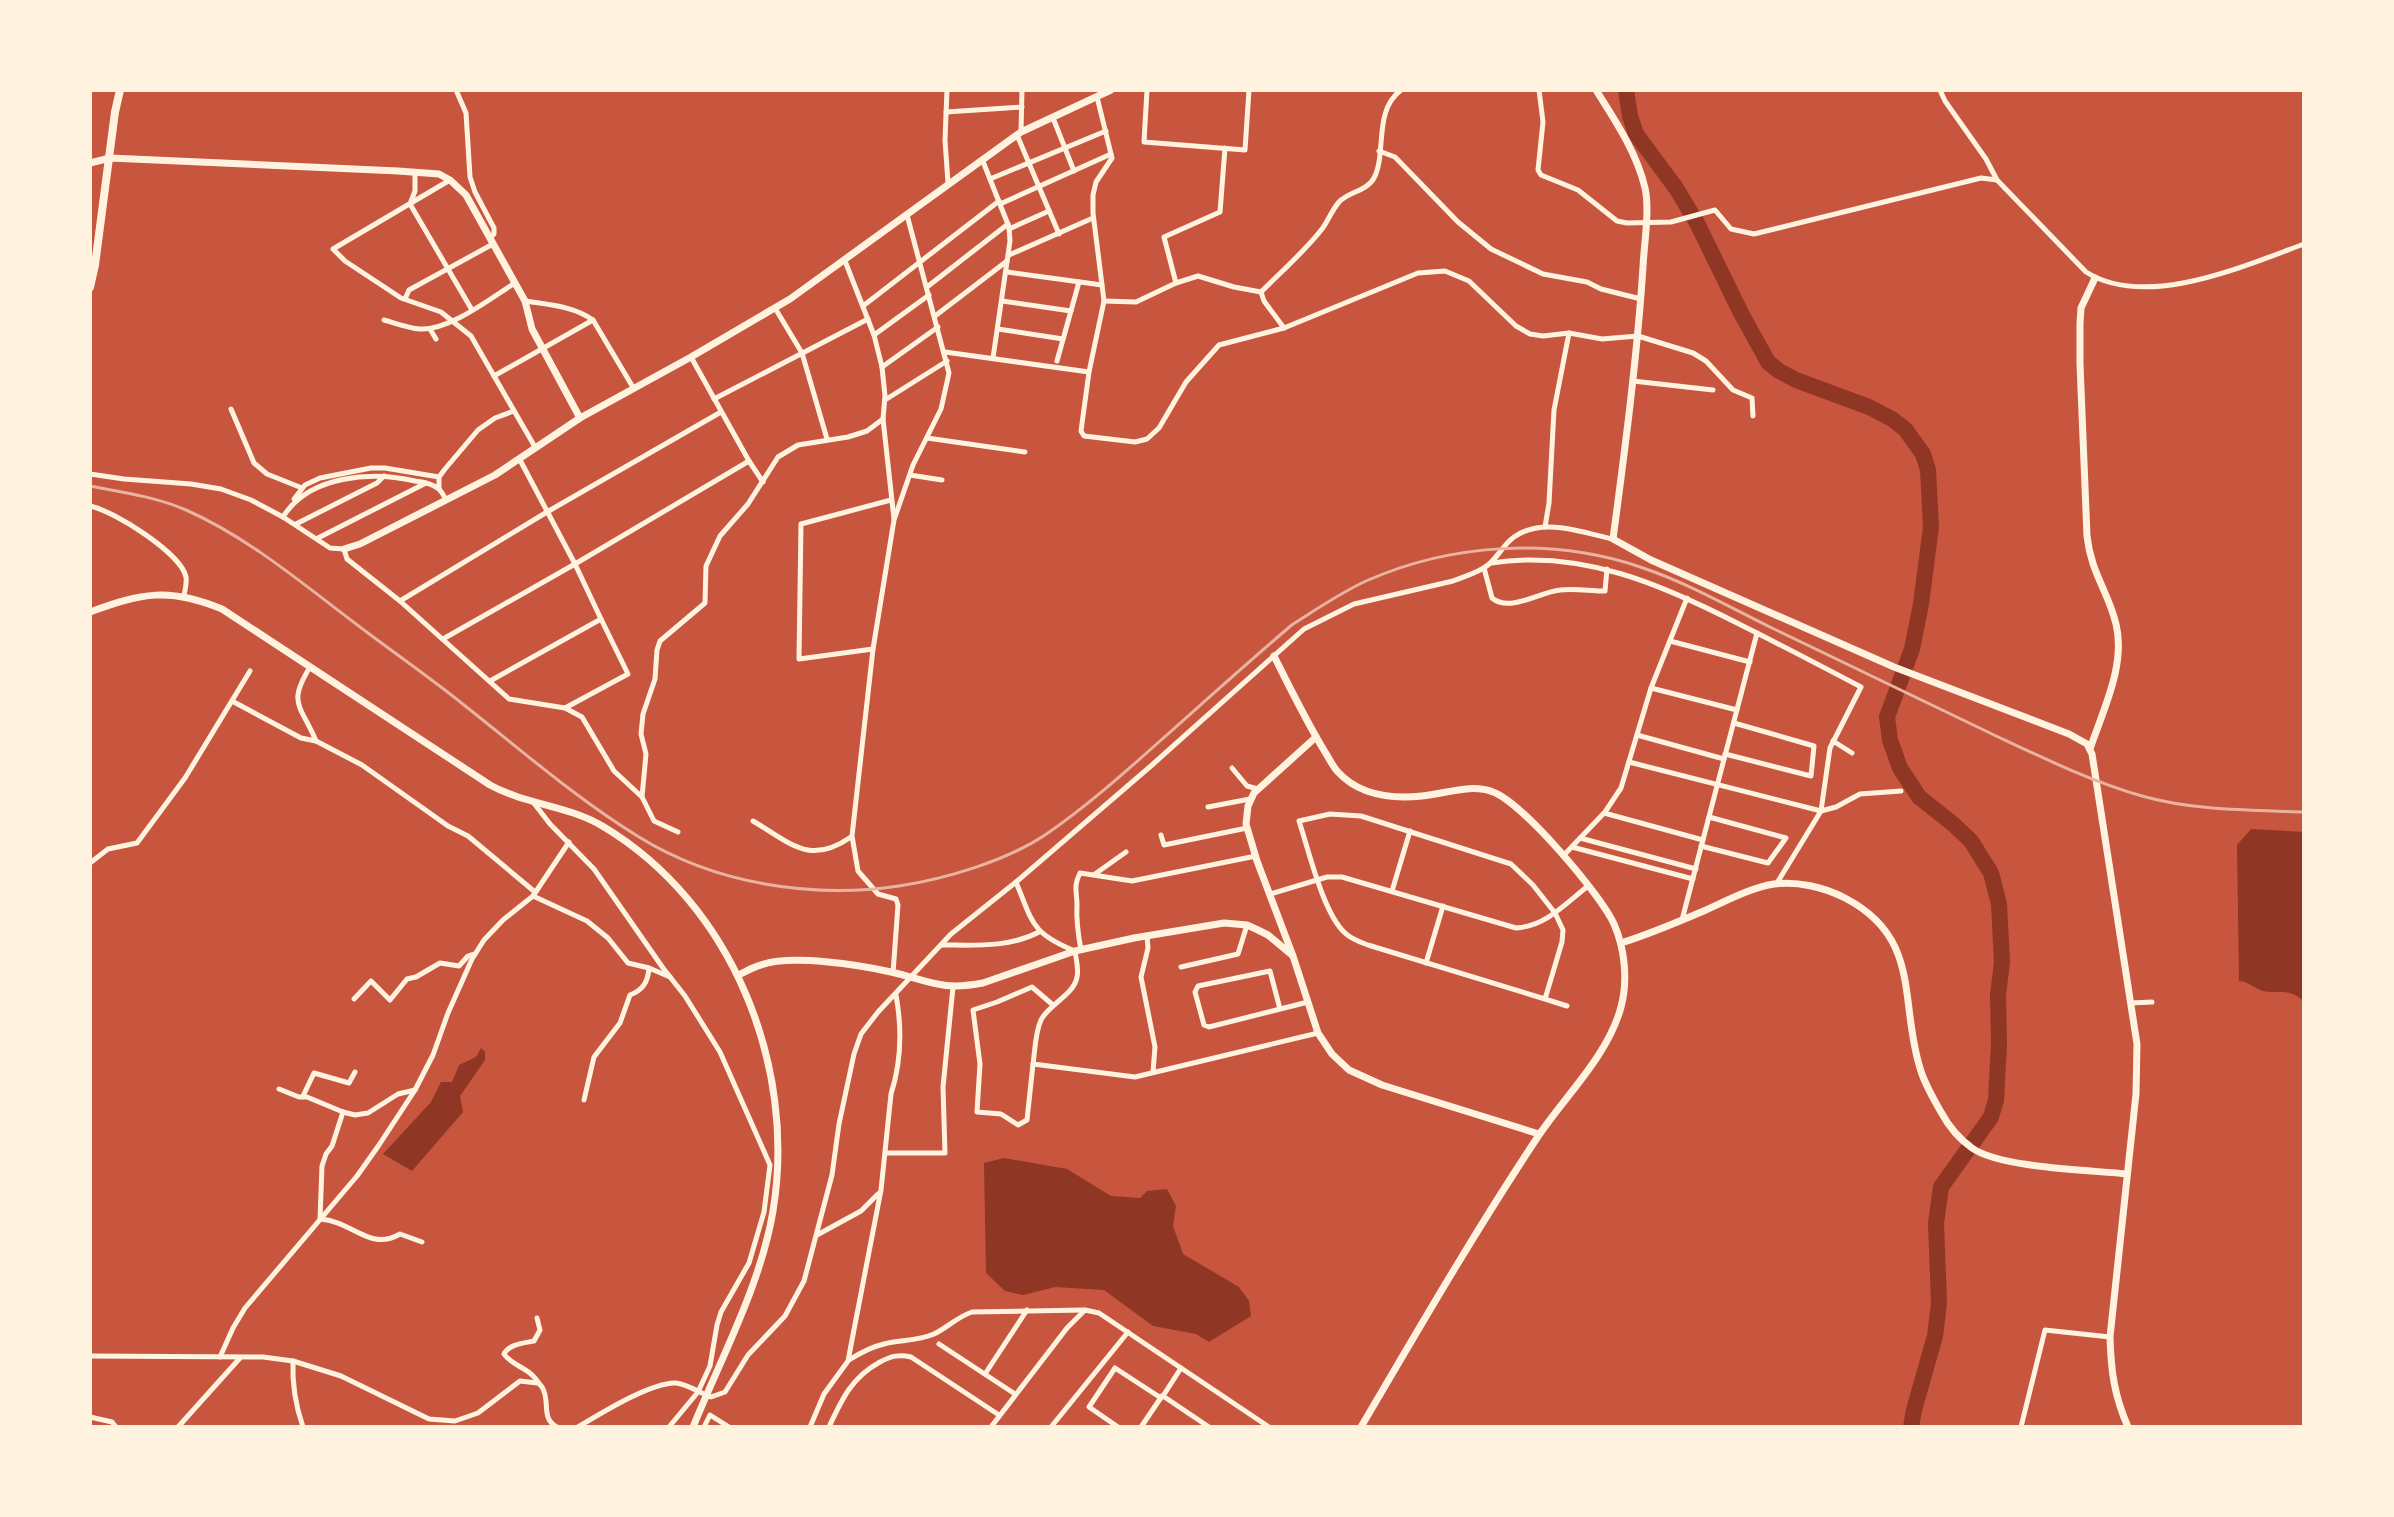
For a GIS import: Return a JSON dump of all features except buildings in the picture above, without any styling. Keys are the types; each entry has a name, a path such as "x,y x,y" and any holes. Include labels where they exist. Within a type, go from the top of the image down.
{"main road":[{"path":"90,287 120,90"}],"street":[{"path":"405,299 409,290 492,241 494,234 470,177 466,113 456,90"},
{"path":"947,90 945,140 948,183"},
{"path":"90,474 221,489 283,517 330,548 344,549 360,544 520,460 580,418 775,308 1019,134 1111,90"},
{"path":"1147,90 1144,142 1245,150 1249,90"},
{"path":"1261,292 1324,227 1340,201 1368,185 1374,178 1380,131 1394,95 1401,90"},
{"path":"1539,90 1543,122 1537,163 1541,175 1578,190 1617,221 1646,224 1671,222 1715,210 1731,229 1754,234 1981,178 1997,180"},
{"path":"1596,90 1616,120 1646,190 1638,336 1613,539"},
{"path":"1940,90 1997,180 2095,278 2124,285 2175,285 2304,244"},
{"path":"1024,91 1019,134 1059,234"},
{"path":"1097,97 1112,158 1096,182 1093,218 1104,301 1089,372 1081,431 1084,436 1135,442 1147,439 1159,428 1186,382 1219,345 1284,328 1418,273 1445,271 1469,281 1516,326 1530,334 1569,333 1602,339 1638,336 1701,357 1733,390 1752,398 1753,416"},
{"path":"946,112 1022,107"},
{"path":"1053,118 1074,171"},
{"path":"990,179 1106,131"},
{"path":"1176,283 1164,237 1220,212 1225,148"},
{"path":"1379,151 1395,157 1458,222 1491,249 1543,274 1587,282 1601,289 1641,299"},
{"path":"863,306 999,202 1111,154"},
{"path":"90,163 110,158 439,174 466,195 525,301 532,329 580,418"},
{"path":"982,159 1009,227 1009,257 993,358"},
{"path":"410,204 415,191 415,172"},
{"path":"450,180 333,249 345,261 405,299 454,320 471,336 535,447"},
{"path":"410,204 472,310"},
{"path":"927,287 1009,227 1049,211"},
{"path":"893,973 898,905 896,899 872,889 858,871 852,836 873,649 894,520 910,475 941,409 949,373 907,215"},
{"path":"935,316 1009,257 1093,218"},
{"path":"845,261 874,335 882,367 883,419 894,520"},
{"path":"1007,272 1102,285"},
{"path":"1104,301 1136,302 1198,276 1261,292"},
{"path":"2090,749 2115,674 2118,651 2115,621 2089,557 2087,536 2080,323 2081,308 2095,278"},
{"path":"1057,361 1079,282"},
{"path":"384,320 430,329 454,320 515,283"},
{"path":"1261,292 1284,328"},
{"path":"874,335 929,295"},
{"path":"525,301 567,307 581,311 593,320 634,389"},
{"path":"1002,301 1071,311"},
{"path":"775,308 802,353 827,439"},
{"path":"714,399 868,319"},
{"path":"494,376 593,320"},
{"path":"882,367 938,327"},
{"path":"430,329 436,339"},
{"path":"998,329 1063,339"},
{"path":"1545,527 1554,410 1569,333"},
{"path":"945,352 1089,372"},
{"path":"691,357 763,482"},
{"path":"885,400 947,361"},
{"path":"1633,381 1713,390"},
{"path":"231,409 254,463 267,474 302,488"},
{"path":"446,500 439,489 439,477 478,430 495,418 514,411"},
{"path":"400,601 721,412"},
{"path":"642,797 646,754 641,734 643,714 655,679 657,650 660,641 705,603 706,566 720,536 748,504 778,457 798,445 867,431 883,419"},
{"path":"927,438 1025,452"},
{"path":"520,460 628,674 565,708"},
{"path":"443,639 749,461"},
{"path":"283,517 302,488 320,478 371,468 439,477"},
{"path":"910,475 942,480"},
{"path":"292,504 332,482 384,476 426,483 439,489"},
{"path":"295,525 377,483 384,476"},
{"path":"317,539 426,483"},
{"path":"873,649 799,659 801,524 891,500"},
{"path":"90,506 124,519 155,541 183,569 186,582 184,596"},
{"path":"579,1427 614,1404 670,1383 682,1384 715,1397 725,1392 748,1355 785,1316 804,1281 817,1235 832,1175 848,1081 861,1034 951,934 1152,765 1304,629 1354,604 1453,581 1484,568 1512,538 1545,527 1568,528 1613,539 1651,560 1894,667 2069,734 2087,744 2097,778 2137,1044 2136,1094 2110,1337 2111,1375 2118,1405 2128,1427"},
{"path":"344,549 347,559 400,601 509,699 565,708 582,717 614,771 642,797 654,821 678,832"},
{"path":"1491,563 1520,558 1560,560 1607,569 1649,582 1687,598 1861,687 1833,741 1821,811 1776,884"},
{"path":"1484,568 1492,598 1502,603 1559,590 1605,591 1607,569"},
{"path":"90,612 134,597 162,594 184,596 222,609 490,785 506,794 578,813 605,827 647,858 682,892 718,940 738,975 769,1064 777,1109 778,1164 773,1211 762,1254 702,1394 669,1427"},
{"path":"1563,856 1603,813 1621,788 1651,688 1687,598"},
{"path":"490,681 601,619"},
{"path":"1682,920 1757,633"},
{"path":"1670,641 1750,662"},
{"path":"1274,656 1338,773 1367,792 1393,798 1475,788 1494,792 1515,806 1563,856 1614,923 1621,943 1624,974 1622,1005 1611,1037 1539,1134 1465,1249 1361,1427"},
{"path":"310,667 296,694 316,741"},
{"path":"90,863 108,849 137,843 185,778 250,671"},
{"path":"1651,688 1737,710"},
{"path":"232,701 301,738 316,741 362,765 448,826 468,836 534,894 587,921 608,938 628,963 671,978"},
{"path":"1637,735 1811,776 1814,746 1734,723"},
{"path":"1316,737 1251,799 1247,828 1318,1033 1332,1054 1349,1070 1382,1085 1539,1134"},
{"path":"1833,741 1852,753"},
{"path":"1629,762 1821,811 1860,794 1901,791"},
{"path":"1232,768 1247,786 1259,789"},
{"path":"1208,807 1251,799"},
{"path":"532,801 594,869 685,996 720,1052 770,1165 758,1236 749,1263 721,1312 693,1427"},
{"path":"1603,813 1768,863 1786,838 1709,817"},
{"path":"1545,999 1563,937 1562,924 1521,872 1511,864 1361,816 1315,816 1299,821 1329,909 1348,936 1368,945 1567,1006"},
{"path":"753,821 808,851 829,850 852,836"},
{"path":"1161,835 1164,845 1247,828"},
{"path":"1392,891 1410,831"},
{"path":"1580,838 1696,869"},
{"path":"220,1357 245,1308 372,1155 415,1090 433,1055 462,979 484,940 534,894 569,842"},
{"path":"1572,847 1693,879"},
{"path":"1095,875 1126,852"},
{"path":"1053,1005 1032,987 973,1010 980,1064 977,1112 1001,1114 1018,1125 1027,1120 1039,1024 1075,983 1078,951 1074,891 1080,873 1132,881 1256,856"},
{"path":"1270,894 1342,877 1516,928 1537,925 1588,886"},
{"path":"1016,882 1032,923 1039,932 1078,951"},
{"path":"1621,943 1750,890 1776,884 1799,884 1837,894 1869,915 1886,932 1897,953 1906,979 1919,1067 1937,1106 1957,1137 1974,1150 2001,1161 2127,1174"},
{"path":"1426,963 1443,906"},
{"path":"738,975 762,964 786,961 858,966 928,984 953,987 983,983 1078,951 1215,924 1247,925 1268,935 1293,956"},
{"path":"1181,967 1238,954 1247,925"},
{"path":"941,945 1002,943 1025,939 1039,932"},
{"path":"1147,936 1148,948 1141,977 1155,1047 1153,1072"},
{"path":"354,999 371,981 390,1000 407,979 440,963 459,966 468,956 476,953"},
{"path":"584,1100 594,1057 620,1023 630,995 638,992 648,980 649,968"},
{"path":"1280,1009 1270,971 1198,986 1195,992 1204,1025 1209,1027 1308,1002"},
{"path":"886,1153 945,1153 943,1087 953,987"},
{"path":"848,1361 886,1153 900,1037 900,1014 895,994"},
{"path":"2131,1003 2152,1002"},
{"path":"1033,1064 1128,1077 1318,1033"},
{"path":"302,1097 314,1073 349,1083 355,1072"},
{"path":"279,1089 355,1115 368,1113 398,1094 415,1090"},
{"path":"320,1219 322,1166 343,1112"},
{"path":"817,1235 861,1211 881,1190"},
{"path":"320,1219 340,1222 368,1238 381,1241 400,1234 422,1242"},
{"path":"985,1374 1027,1310"},
{"path":"810,1427 824,1394 848,1361 869,1349 924,1337 972,1312 1027,1310 1085,1310 1099,1313 1269,1427"},
{"path":"991,1427 1067,1328 1085,1310"},
{"path":"537,1318 540,1330 534,1341 512,1347 504,1354 512,1363 535,1377 543,1388 548,1418 557,1427"},
{"path":"2021,1427 2045,1330 2110,1337"},
{"path":"1051,1427 1128,1332"},
{"path":"939,1344 1015,1394"},
{"path":"829,1427 844,1395 862,1373 889,1357 899,1355 911,1357 999,1416"},
{"path":"90,1356 241,1357 293,1361 341,1376 416,1414 445,1421 464,1420 478,1413 520,1381 537,1383"},
{"path":"178,1427 241,1357"},
{"path":"293,1361 292,1384 303,1427"},
{"path":"1118,1427 1089,1407 1115,1368 1209,1427"},
{"path":"1141,1427 1181,1368"},
{"path":"704,1427 710,1415 729,1427"},
{"path":"90,1417 112,1422 116,1427"}],"shaded area":[{"path":"2251,829 2304,832 2304,1002 2293,994 2264,991 2239,981 2237,845"},
{"path":"481,1048 485,1052 485,1060 460,1096 463,1112 412,1171 383,1154 431,1102 441,1082 452,1082 459,1065 476,1057"},
{"path":"1004,1158 1067,1169 1111,1196 1140,1198 1147,1191 1167,1189 1176,1206 1173,1226 1183,1254 1239,1287 1249,1301 1251,1316 1209,1342 1196,1334 1153,1326 1104,1290 1055,1287 1023,1295 1005,1291 986,1273 984,1163"}],"waterway":[{"path":"1626,90 1636,134 1676,188 1697,223 1768,362 1796,380 1869,407 1892,419 1905,429 1923,454 1928,470 1931,527 1921,604 1912,649 1887,717 1890,740 1900,768 1919,797 1971,841 1991,873 1999,904 2002,962 1998,995 1996,1100 1991,1117 1941,1187 1936,1223 1939,1303 1935,1336 1911,1427"}],"railway":[{"path":"90,486 175,505 234,535 302,583 616,822 668,853 699,866 765,884 832,890 899,886 955,874 1012,853 1045,835 1090,802 1293,624 1329,601 1399,568 1468,552 1503,549 1539,548 1574,552 1609,558 1660,574 2029,751 2123,790 2162,801 2202,807 2304,812"}]}
